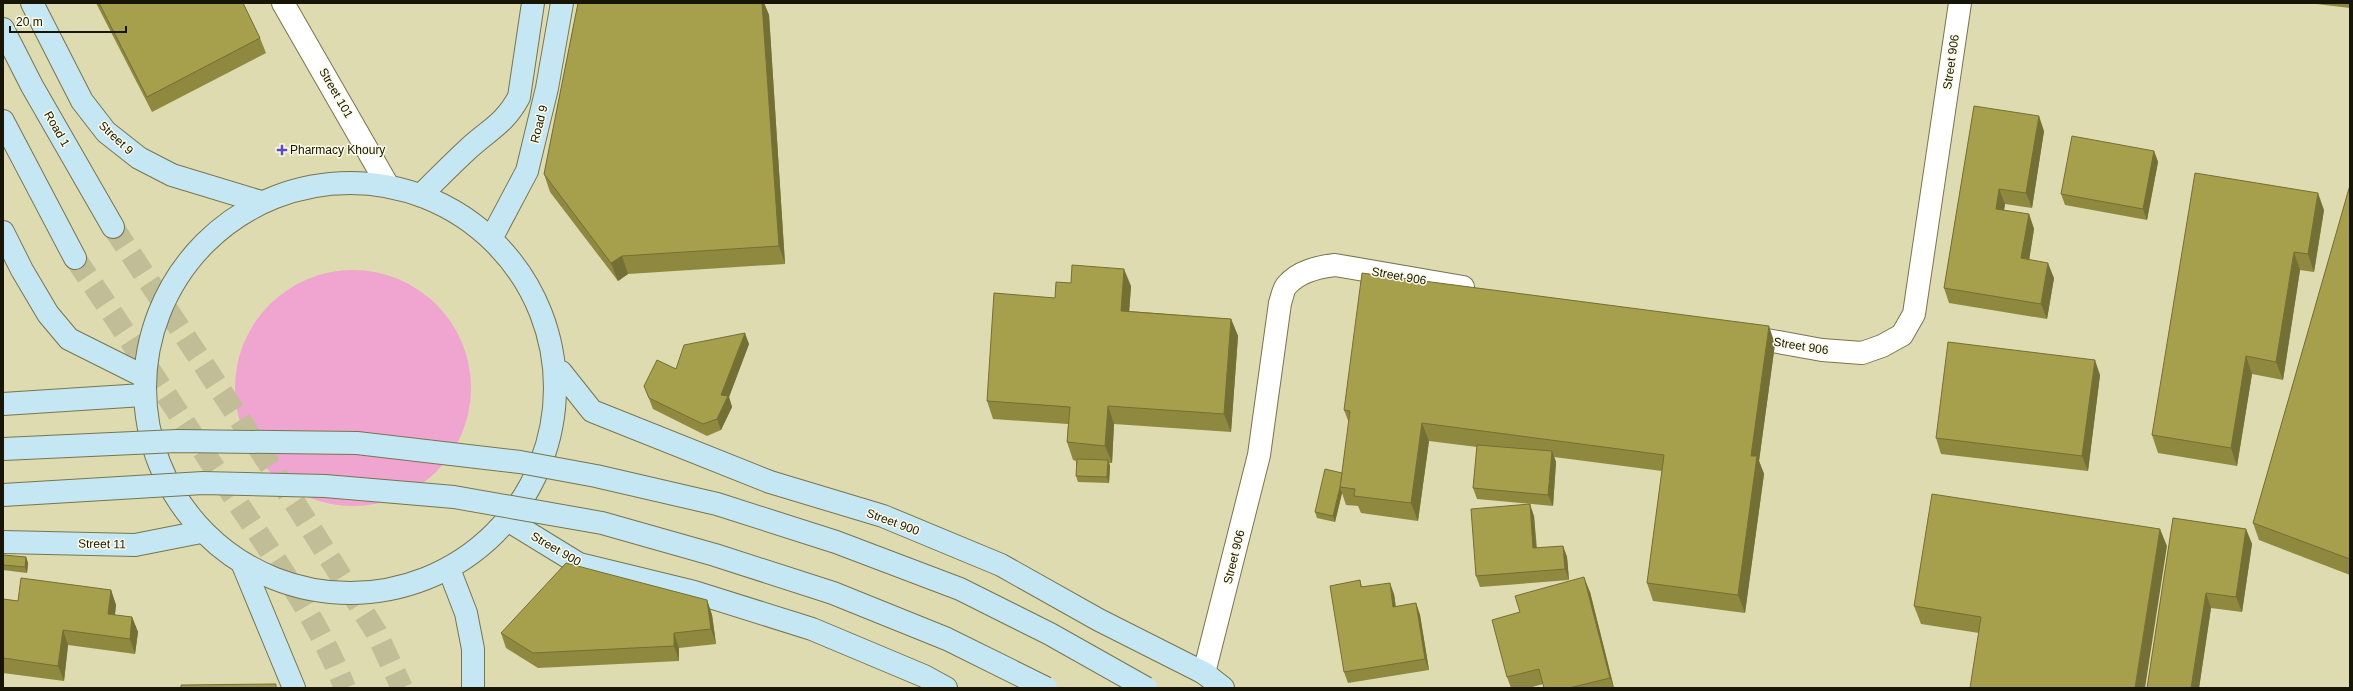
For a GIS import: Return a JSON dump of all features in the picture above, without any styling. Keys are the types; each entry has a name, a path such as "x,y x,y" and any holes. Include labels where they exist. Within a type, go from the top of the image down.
{"street":[{"name":"Street 9","path":"32,3 82,101 106,132 139,158 172,175 261,202"},
{"name":"Street 101","path":"283,3 387,184"},
{"path":"422,194 468,149 501,123 512,111 518,97 533,3"},
{"name":"Road 9","path":"492,237 527,171 547,88 562,3"},
{"name":"Street 906","path":"1728,333 1822,350 1862,353 1882,346 1902,334 1914,314 1960,3"},
{"name":"Road 1","path":"3,29 32,86 113,227"},
{"path":"3,121 75,258"},
{"path":"323,183 387,184 422,194 459,212 492,237 534,290 560,372 539,474 509,521 482,548 449,569 382,592 310,591 243,565 221,550 201,532 159,469 143,386 160,305 201,244 261,202 323,183"},
{"path":"3,232 22,270 48,314 69,339 143,386"},
{"name":"Street 906","path":"1204,673 1259,455 1280,303 1286,286 1301,274 1317,267 1335,265 1484,291"},
{"name":"Street 900","path":"560,372 592,411 770,482 883,516 1001,564 1100,620 1204,673 1223,688"},
{"path":"3,404 143,386"},
{"path":"3,449 177,441 356,443 512,461 596,476 717,504 836,542 960,589 1050,634 1146,688"},
{"path":"3,495 203,483 324,486 454,497 602,523 715,555 833,593 947,639 1046,688"},
{"name":"Street 900","path":"509,521 579,564 694,592 812,628 924,676 946,688"},
{"name":"Street 11","path":"3,542 136,545 201,532"},
{"path":"243,565 294,688"},
{"path":"449,569 466,613 473,649 473,688"}],"shaded area":[{"path":"341,270 365,270 387,275 409,284 437,304 451,322 462,343 469,365 471,388 469,411 462,433 451,454 437,472 409,492 387,501 365,506 341,506 319,501 297,492 269,472 249,444 240,422 235,400 235,376 240,354 249,332 269,304 297,284 319,275"}],"building":[{"path":"99,3 243,3 260,38 147,97"},
{"path":"578,3 762,3 779,246 622,256 611,263 544,174"},
{"path":"1974,106 2039,116 2026,193 1999,189 1996,209 2029,214 2021,258 2048,263 2041,304 1944,288"},
{"path":"2072,136 2154,151 2143,209 2061,194"},
{"path":"2195,173 2318,193 2308,254 2294,252 2276,362 2246,356 2231,448 2152,435"},
{"path":"2350,185 2350,559 2253,523"},
{"path":"1072,265 1124,269 1121,311 1231,319 1224,414 1108,406 1105,446 1067,442 1070,407 987,401 994,293 1055,298 1056,282 1071,283"},
{"path":"1362,273 1769,326 1751,456 1757,456 1738,595 1647,583 1664,455 1422,423 1411,503 1354,496 1355,489 1340,487 1350,411 1344,410"},
{"path":"745,333 721,395 728,396 717,419 703,424 649,398 644,386 657,360 676,369 684,345"},
{"path":"1948,342 2095,360 2082,456 1936,438"},
{"path":"1477,445 1552,451 1548,495 1473,488"},
{"path":"1077,459 1108,460 1107,477 1076,476"},
{"path":"1325,469 1342,473 1333,516 1315,512"},
{"path":"1932,494 2160,529 2135,688 1970,688 1981,617 1914,606"},
{"path":"1530,504 1533,548 1563,546 1565,569 1476,576 1471,509"},
{"path":"2173,518 2246,529 2236,597 2206,593 2191,688 2147,688"},
{"path":"3,555 26,557 25,567 3,565"},
{"path":"566,563 707,600 711,629 674,633 674,646 533,653 501,633"},
{"path":"1584,577 1610,678 1569,688 1544,688 1539,669 1507,677 1492,620 1520,612 1515,596"},
{"path":"21,578 111,590 108,614 132,617 130,639 63,630 58,666 3,658 3,599 18,601"},
{"path":"1360,580 1361,587 1390,583 1393,607 1416,603 1425,659 1344,672 1330,586"},
{"path":"276,684 276,688 181,688 181,685"}],"tunnel":[{"path":"113,227 298,508 376,632 402,688"},
{"path":"75,258 292,586 321,636 345,688"}],"place":[{"name":"Pharmacy Khoury","path":"282,150"}]}
